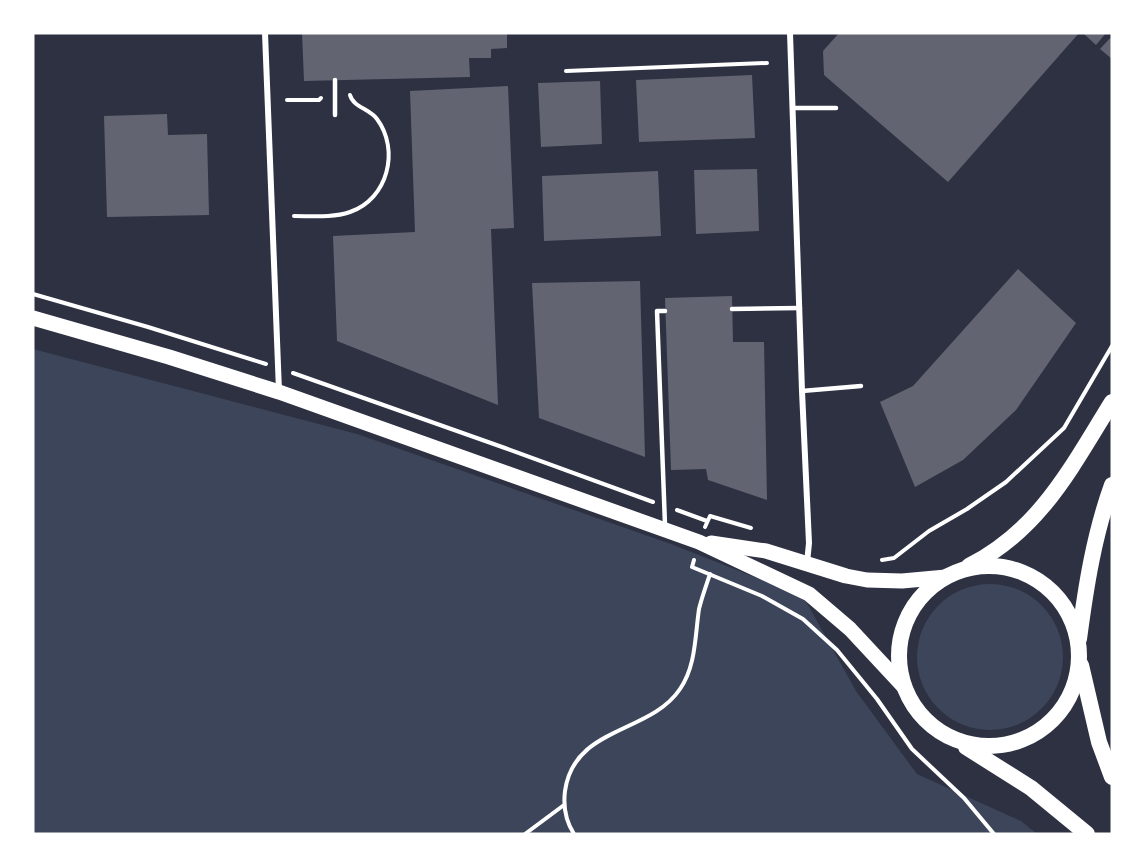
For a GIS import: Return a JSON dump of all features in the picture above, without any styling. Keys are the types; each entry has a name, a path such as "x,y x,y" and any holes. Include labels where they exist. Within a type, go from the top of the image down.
{"highway":[{"path":"1087,834 1025,784 930,725 909,699 904,687 898,654 903,628 920,599 934,585 996,550 1032,520 1063,480 1112,402"},
{"path":"947,736 964,743 993,746 1011,744 1037,732 1058,714 1069,698 1078,671 1078,647 1090,562 1112,485"},
{"path":"950,575 973,568 1011,569 1037,580 1064,607 1073,624 1099,742 1112,777"}],"main road":[{"path":"33,318 169,357 279,392 699,542 809,594 850,629 904,687"},
{"path":"699,542 758,549 867,580 886,581 950,575"}],"street":[{"path":"265,33 279,392"},
{"path":"790,33 809,543 807,563"}],"lane":[{"path":"335,80 335,115"},
{"path":"794,108 836,108"},
{"path":"732,309 800,308"},
{"path":"665,311 657,311 666,530"},
{"path":"802,391 861,386"}],"path":[{"path":"566,71 767,63"},
{"path":"294,216 349,212 360,207 374,195 385,180 389,148 386,133 376,117 352,101 349,87"},
{"path":"287,100 319,100 322,88"},
{"path":"878,561 894,558 929,531 967,509 1006,482 1064,428 1112,346"},
{"path":"708,521 710,516 754,529"},
{"path":"692,567 762,596 803,619 837,650 877,699 912,749 963,798 994,834"},
{"path":"574,834 566,818 564,805 566,785 574,767 587,749 607,735 652,715 669,703 681,688 689,671 700,608 710,574"},
{"path":"525,834 564,805"}],"shaded area":[{"path":"33,349 357,434 671,544 803,596 856,691 917,774 1021,821 1037,834 33,834"},
{"path":"990,584 1018,589 1042,605 1058,629 1063,657 1058,685 1042,709 1018,725 990,730 962,725 938,709 922,685 917,657 922,629 938,605 962,589"}],"building":[{"path":"302,33 507,33 507,48 491,49 491,58 469,58 470,77 304,81"},
{"path":"839,33 1079,33 948,182 824,75 823,51"},
{"path":"1083,33 1106,33 1096,45"},
{"path":"1112,36 1112,59 1100,49"},
{"path":"752,75 755,138 639,142 636,80"},
{"path":"600,81 602,144 541,147 538,83"},
{"path":"508,86 514,228 491,229 498,405 337,341 333,236 415,232 410,91"},
{"path":"167,114 168,135 207,134 209,215 107,217 104,116"},
{"path":"757,169 759,231 696,234 694,170"},
{"path":"658,171 661,236 544,241 542,176"},
{"path":"1018,269 1076,323 1016,410 963,460 915,487 880,402 913,386"},
{"path":"640,281 645,457 539,418 532,283"},
{"path":"732,296 733,342 764,342 767,500 708,480 706,469 671,470 665,298"}]}
